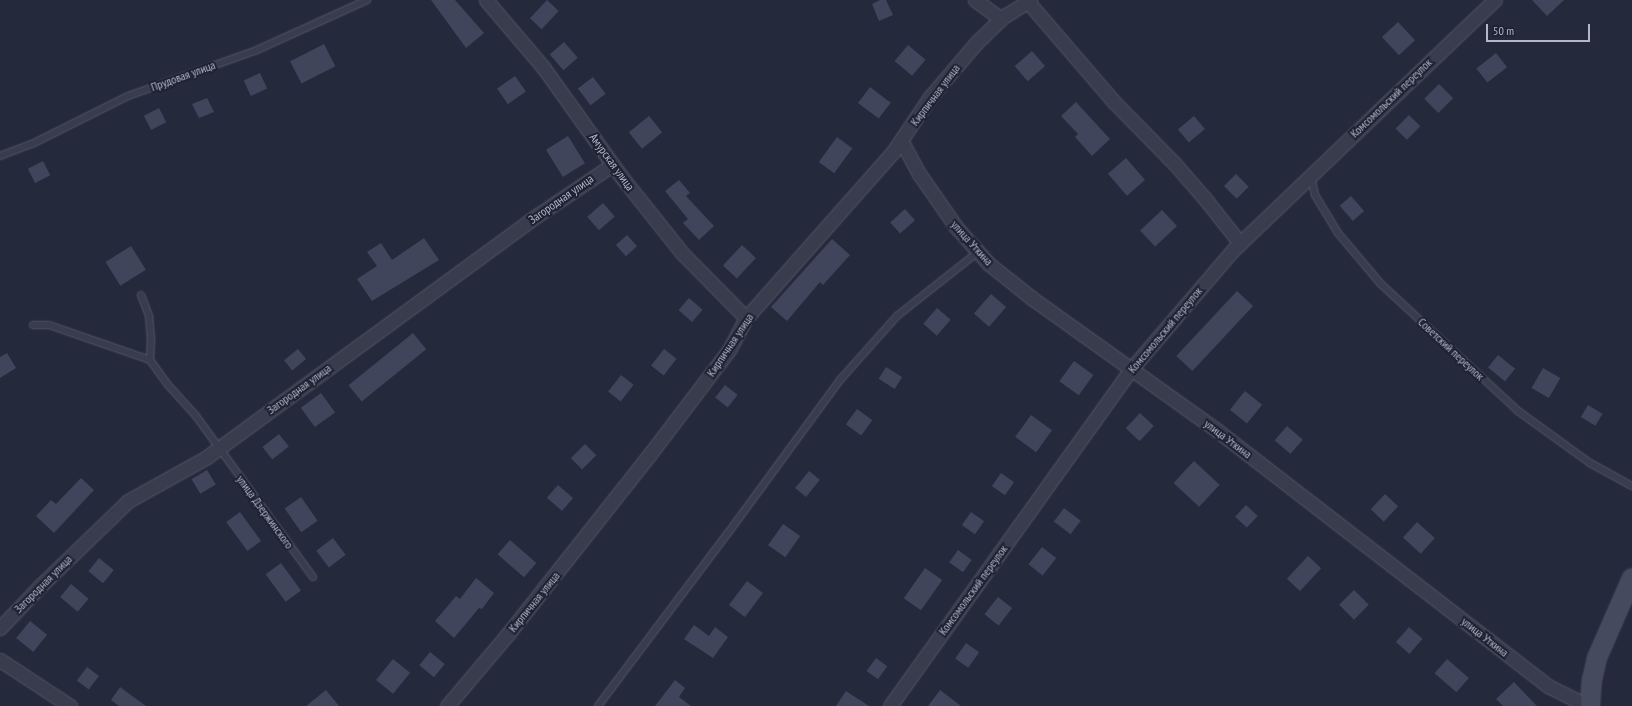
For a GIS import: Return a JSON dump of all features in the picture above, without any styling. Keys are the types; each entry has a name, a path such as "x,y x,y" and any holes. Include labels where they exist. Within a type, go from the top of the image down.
{"main road":[{"path":"1589,706 1592,680 1597,658 1632,578"}],"street":[{"name":"Амурская улица","path":"486,0 543,67 612,165 682,254 746,318"},
{"path":"975,0 1001,19"},
{"name":"Комсомольский переулок","path":"890,706 1131,369 1240,243 1495,0"},
{"path":"1029,1 1114,102 1174,163 1240,243"},
{"name":"Кирпичная улица","path":"447,706 568,559 654,448 729,350 746,318 893,152 930,97 977,42 1001,19 1029,1"},
{"name":"улица Уткина","path":"901,140 920,175 956,227 989,264 1033,299 1095,341 1131,369 1218,431 1548,686 1589,706"},
{"name":"Загородная улица","path":"0,628 44,581 128,501 207,457 529,221 612,165"},
{"path":"0,660 70,706"}],"lane":[{"name":"Прудовая улица","path":"0,156 32,144 128,96 257,50 367,0"},
{"name":"Советский переулок","path":"1311,174 1315,195 1338,233 1381,284 1518,411 1590,463 1632,486"},
{"path":"598,706 728,534 840,380 897,316 978,252"},
{"path":"33,324 49,326 150,360 151,340 149,316 141,295"},
{"name":"улица Дзержинского","path":"150,360 169,386 196,416 313,577"}],"building":[{"path":"431,0 455,0 484,33 466,48"},
{"path":"547,0 559,11 542,29 530,18"},
{"path":"880,0 886,0 893,15 879,21 872,4"},
{"path":"1532,0 1564,0 1547,16"},
{"path":"1398,22 1415,40 1399,55 1382,37"},
{"path":"564,42 578,58 563,70 550,54"},
{"path":"324,44 335,66 301,84 290,61"},
{"path":"908,45 926,60 912,76 895,61"},
{"path":"1032,51 1045,66 1028,81 1015,66"},
{"path":"1496,53 1507,67 1487,83 1476,68"},
{"path":"260,73 267,88 251,96 244,81"},
{"path":"515,76 526,92 508,104 497,89"},
{"path":"593,77 606,94 590,105 578,88"},
{"path":"1439,84 1453,98 1438,113 1424,99"},
{"path":"870,87 891,103 879,119 858,103"},
{"path":"207,98 214,112 199,118 192,104"},
{"path":"1076,102 1110,139 1092,156 1075,137 1078,134 1061,116"},
{"path":"159,108 166,122 151,130 144,116"},
{"path":"1409,115 1420,126 1407,140 1396,128"},
{"path":"649,116 662,132 642,149 629,132"},
{"path":"1194,116 1205,129 1189,143 1178,129"},
{"path":"568,136 585,163 563,177 546,150"},
{"path":"837,137 852,148 834,173 819,162"},
{"path":"1126,158 1145,180 1127,196 1108,174"},
{"path":"43,161 50,175 35,183 28,169"},
{"path":"1236,174 1249,187 1237,199 1224,186"},
{"path":"679,180 690,193 686,196 714,226 699,240 683,223 688,219 665,191"},
{"path":"1351,196 1364,211 1353,221 1340,206"},
{"path":"603,203 615,217 599,230 587,217"},
{"path":"905,209 915,220 900,234 890,222"},
{"path":"1162,210 1177,226 1155,247 1140,230"},
{"path":"627,235 637,246 626,256 616,245"},
{"path":"424,238 439,260 372,301 357,279 377,266 367,252 381,243 392,260"},
{"path":"832,239 850,255 823,285 820,282 787,321 771,307"},
{"path":"742,245 756,258 737,278 723,265"},
{"path":"131,246 146,270 120,286 106,262"},
{"path":"1237,291 1253,306 1192,371 1176,356"},
{"path":"991,294 1006,307 989,327 974,314"},
{"path":"689,298 703,310 692,322 679,310"},
{"path":"937,308 951,320 937,336 923,324"},
{"path":"413,333 426,349 362,402 348,385"},
{"path":"298,349 306,359 292,370 284,360"},
{"path":"664,349 677,359 664,375 651,366"},
{"path":"7,353 16,368 0,378 0,357"},
{"path":"1498,355 1515,369 1505,381 1488,367"},
{"path":"1074,361 1093,375 1079,395 1059,381"},
{"path":"886,367 902,377 895,389 879,379"},
{"path":"1543,368 1560,378 1549,398 1532,388"},
{"path":"621,375 634,385 621,401 608,392"},
{"path":"725,385 738,395 728,407 715,398"},
{"path":"1245,391 1262,405 1247,423 1230,410"},
{"path":"321,393 335,412 315,427 301,408"},
{"path":"1588,405 1603,414 1595,426 1581,417"},
{"path":"857,409 872,420 861,436 846,424"},
{"path":"1140,413 1154,426 1140,441 1126,428"},
{"path":"1031,415 1052,430 1036,452 1015,437"},
{"path":"1287,426 1303,440 1290,454 1275,440"},
{"path":"279,434 289,447 272,460 262,447"},
{"path":"585,444 596,455 582,469 571,458"},
{"path":"1194,461 1220,485 1199,507 1174,483"},
{"path":"207,470 216,485 200,494 192,479"},
{"path":"809,471 820,480 806,497 795,488"},
{"path":"1001,473 1014,482 1005,495 992,486"},
{"path":"81,478 94,490 54,533 36,516 51,500 56,504"},
{"path":"558,485 573,498 562,511 547,498"},
{"path":"1385,494 1398,506 1384,522 1371,509"},
{"path":"301,497 318,521 301,532 285,508"},
{"path":"1246,505 1258,516 1247,528 1235,517"},
{"path":"1064,508 1081,521 1071,534 1054,522"},
{"path":"240,512 261,541 247,551 226,522"},
{"path":"971,512 984,521 975,534 962,525"},
{"path":"1417,522 1435,538 1421,554 1403,538"},
{"path":"783,524 800,536 785,557 768,545"},
{"path":"333,538 346,555 329,567 316,551"},
{"path":"510,540 536,563 524,577 498,554"},
{"path":"1042,547 1056,558 1043,575 1028,564"},
{"path":"958,550 972,560 963,572 949,562"},
{"path":"1308,556 1321,568 1300,591 1287,579"},
{"path":"99,558 114,570 103,583 88,571"},
{"path":"281,563 301,591 286,602 266,574"},
{"path":"925,568 942,580 921,610 904,598"},
{"path":"476,578 494,593 482,609 479,608 454,638 435,621 456,596 460,599"},
{"path":"747,581 763,593 745,617 729,605"},
{"path":"71,584 89,599 78,612 60,597"},
{"path":"1354,590 1369,605 1354,620 1339,605"},
{"path":"998,597 1012,608 999,625 984,614"},
{"path":"30,621 47,635 33,652 16,638"},
{"path":"694,625 709,636 715,627 728,637 713,658 684,639"},
{"path":"1409,627 1423,639 1409,654 1396,642"},
{"path":"966,643 979,652 968,668 955,659"},
{"path":"430,652 445,664 434,677 419,665"},
{"path":"876,658 887,666 878,679 867,671"},
{"path":"393,659 410,673 393,694 376,680"},
{"path":"1447,659 1469,678 1456,692 1435,673"},
{"path":"87,667 99,676 89,690 77,681"},
{"path":"675,680 685,688 679,697 691,706 655,706"},
{"path":"1514,682 1537,706 1503,706 1496,699"},
{"path":"120,687 146,706 119,706 111,700"},
{"path":"326,690 339,706 306,706"},
{"path":"940,690 961,706 928,706"},
{"path":"846,691 869,706 836,706"}]}
